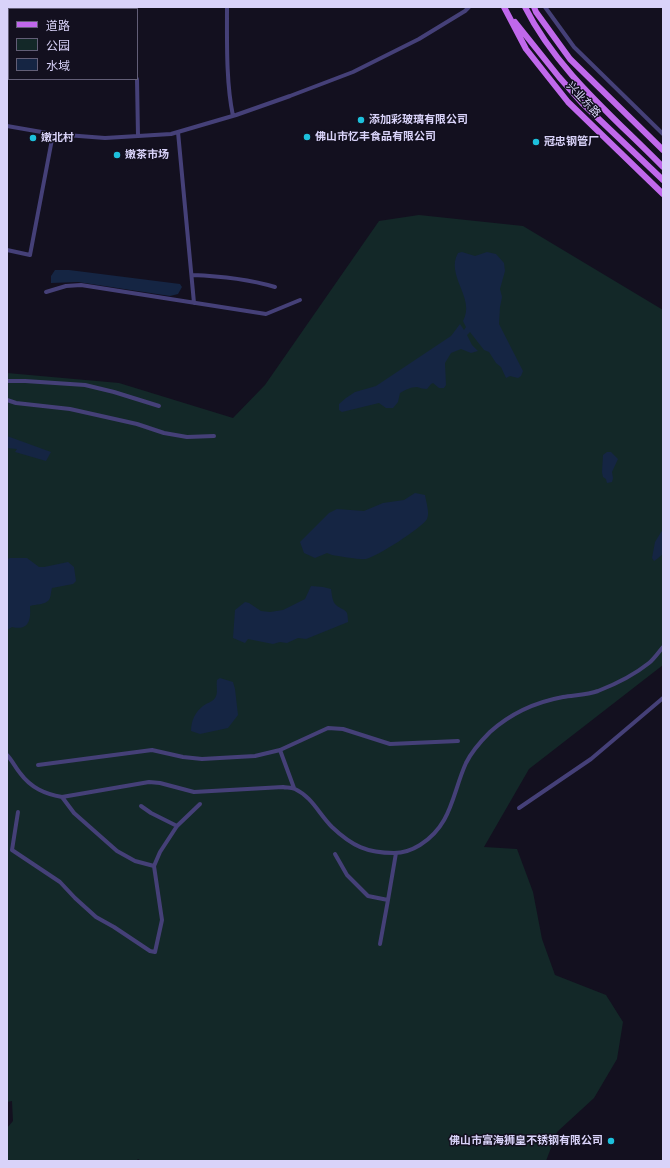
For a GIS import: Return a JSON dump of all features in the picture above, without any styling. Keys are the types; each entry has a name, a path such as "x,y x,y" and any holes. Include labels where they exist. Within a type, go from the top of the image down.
{"main road":[{"name":"兴业东路","path":"525,7 534,25 560,62 595,100 663,167"},
{"path":"534,7 536,12 570,59 663,150"},
{"name":"兴业东路","path":"505,9 526,49 568,102 663,194"},
{"path":"505,9 559,77 582,103 663,180"}],"street":[{"path":"227,7 228,64 233,116"},
{"path":"7,126 53,134 105,138 171,134 233,116 353,72 419,39 465,11 469,7"},
{"path":"545,7 574,47 663,134"},
{"path":"137,80 138,136"},
{"path":"178,132 194,302"},
{"path":"7,250 30,255 53,134"},
{"path":"192,274 218,276 262,283 275,287"},
{"path":"46,292 66,286 81,285 266,314 300,300"},
{"path":"7,381 85,385 160,406"},
{"path":"7,400 16,403 70,409 137,424 164,433 187,437 214,436"},
{"path":"7,755 21,774 37,790 50,795 62,797 149,782 160,783 194,792 283,787 294,788 309,798 332,826 347,840 368,851 396,853 411,850 425,842 436,832 449,810 467,761 479,743 500,724 521,710 546,701 598,691 629,676 649,663 663,648"},
{"path":"519,808 591,759 663,698"},
{"path":"38,765 152,750 183,757 202,759 255,756 280,750 328,728 343,729 390,744 458,741"},
{"path":"280,750 294,788"},
{"path":"62,797 74,813 117,851 135,861 154,866"},
{"path":"18,812 12,850 60,882 75,898 96,916 114,926 150,951 155,952 162,920 154,866 160,852 177,826 200,804"},
{"path":"141,806 151,813 177,826"},
{"path":"380,944 396,853"},
{"path":"335,854 347,875 368,896 388,900"}],"green space":[{"path":"419,215 523,226 663,310 663,665 529,769 484,847 517,849 533,892 542,939 555,975 606,995 623,1022 617,1059 594,1098 557,1132 546,1161 141,1161 138,1159 136,1161 7,1161 7,1128 13,1121 12,1101 7,1102 7,373 119,383 233,418 265,385 379,221"}],"water":[{"path":"462,252 475,256 487,252 496,254 504,263 505,271 500,289 502,297 499,324 523,371 521,376 518,378 510,376 506,378 501,367 496,363 489,352 484,350 470,332 467,335 472,345 478,351 471,353 461,349 451,353 445,363 446,385 444,388 439,388 433,383 427,389 417,387 408,389 400,393 398,402 393,408 386,408 379,403 342,412 339,410 339,404 346,398 355,392 376,386 451,336 460,324 464,330 466,327 463,321 466,312 466,304 455,270 455,262 458,253"},
{"path":"55,270 69,270 180,284 182,287 178,294 170,296 78,282 51,283 51,276"},
{"path":"7,436 51,452 46,461 15,452 17,449 7,448"},
{"path":"607,452 611,452 618,459 612,472 612,482 607,483 602,472 603,455"},
{"path":"415,493 425,495 428,511 427,519 417,529 379,553 363,559 327,553 315,558 304,553 300,542 329,513 337,509 364,511 383,503 404,500"},
{"path":"663,529 663,554 654,561 652,558 655,542"},
{"path":"27,558 39,567 68,562 74,567 76,581 73,584 52,588 49,600 47,602 30,606 29,620 25,626 18,628 12,627 7,630 7,559"},
{"path":"311,586 331,589 332,598 336,605 347,612 348,622 306,639 298,638 287,643 280,642 273,644 248,639 245,643 233,638 235,610 245,602 261,611 270,612 283,610 305,599"},
{"path":"220,678 233,682 238,715 228,728 200,734 191,731 193,720 198,711 212,701 217,695 217,680"}],"place":[{"name":"添加彩玻璃有限公司","path":"361,120"},
{"name":"佛山市忆丰食品有限公司","path":"307,137"},
{"name":"嫩北村","path":"33,138"},
{"name":"冠忠钢管厂","path":"536,142"},
{"name":"嫩茶市场","path":"117,155"},
{"name":"佛山市富海狮皇不锈钢有限公司","path":"611,1141"}]}
